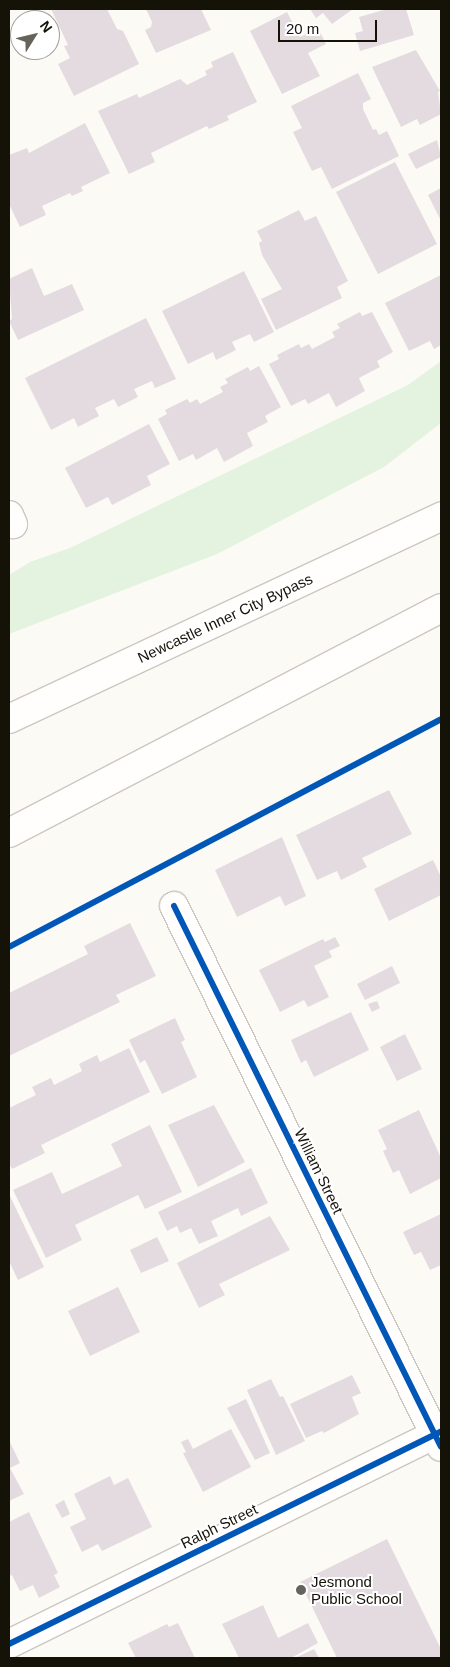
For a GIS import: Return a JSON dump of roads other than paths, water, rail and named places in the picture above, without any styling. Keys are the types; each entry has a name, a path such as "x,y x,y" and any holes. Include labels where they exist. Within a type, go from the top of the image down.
{"main road":[{"name":"Newcastle Inner City Bypass","path":"9,719 441,517"},
{"path":"9,833 441,608"},
{"name":"William Street","path":"174,906 439,1438"},
{"name":"Ralph Street","path":"9,1644 439,1438"}],"place":[{"name":"Jesmond Public School","path":"301,1590"}]}
